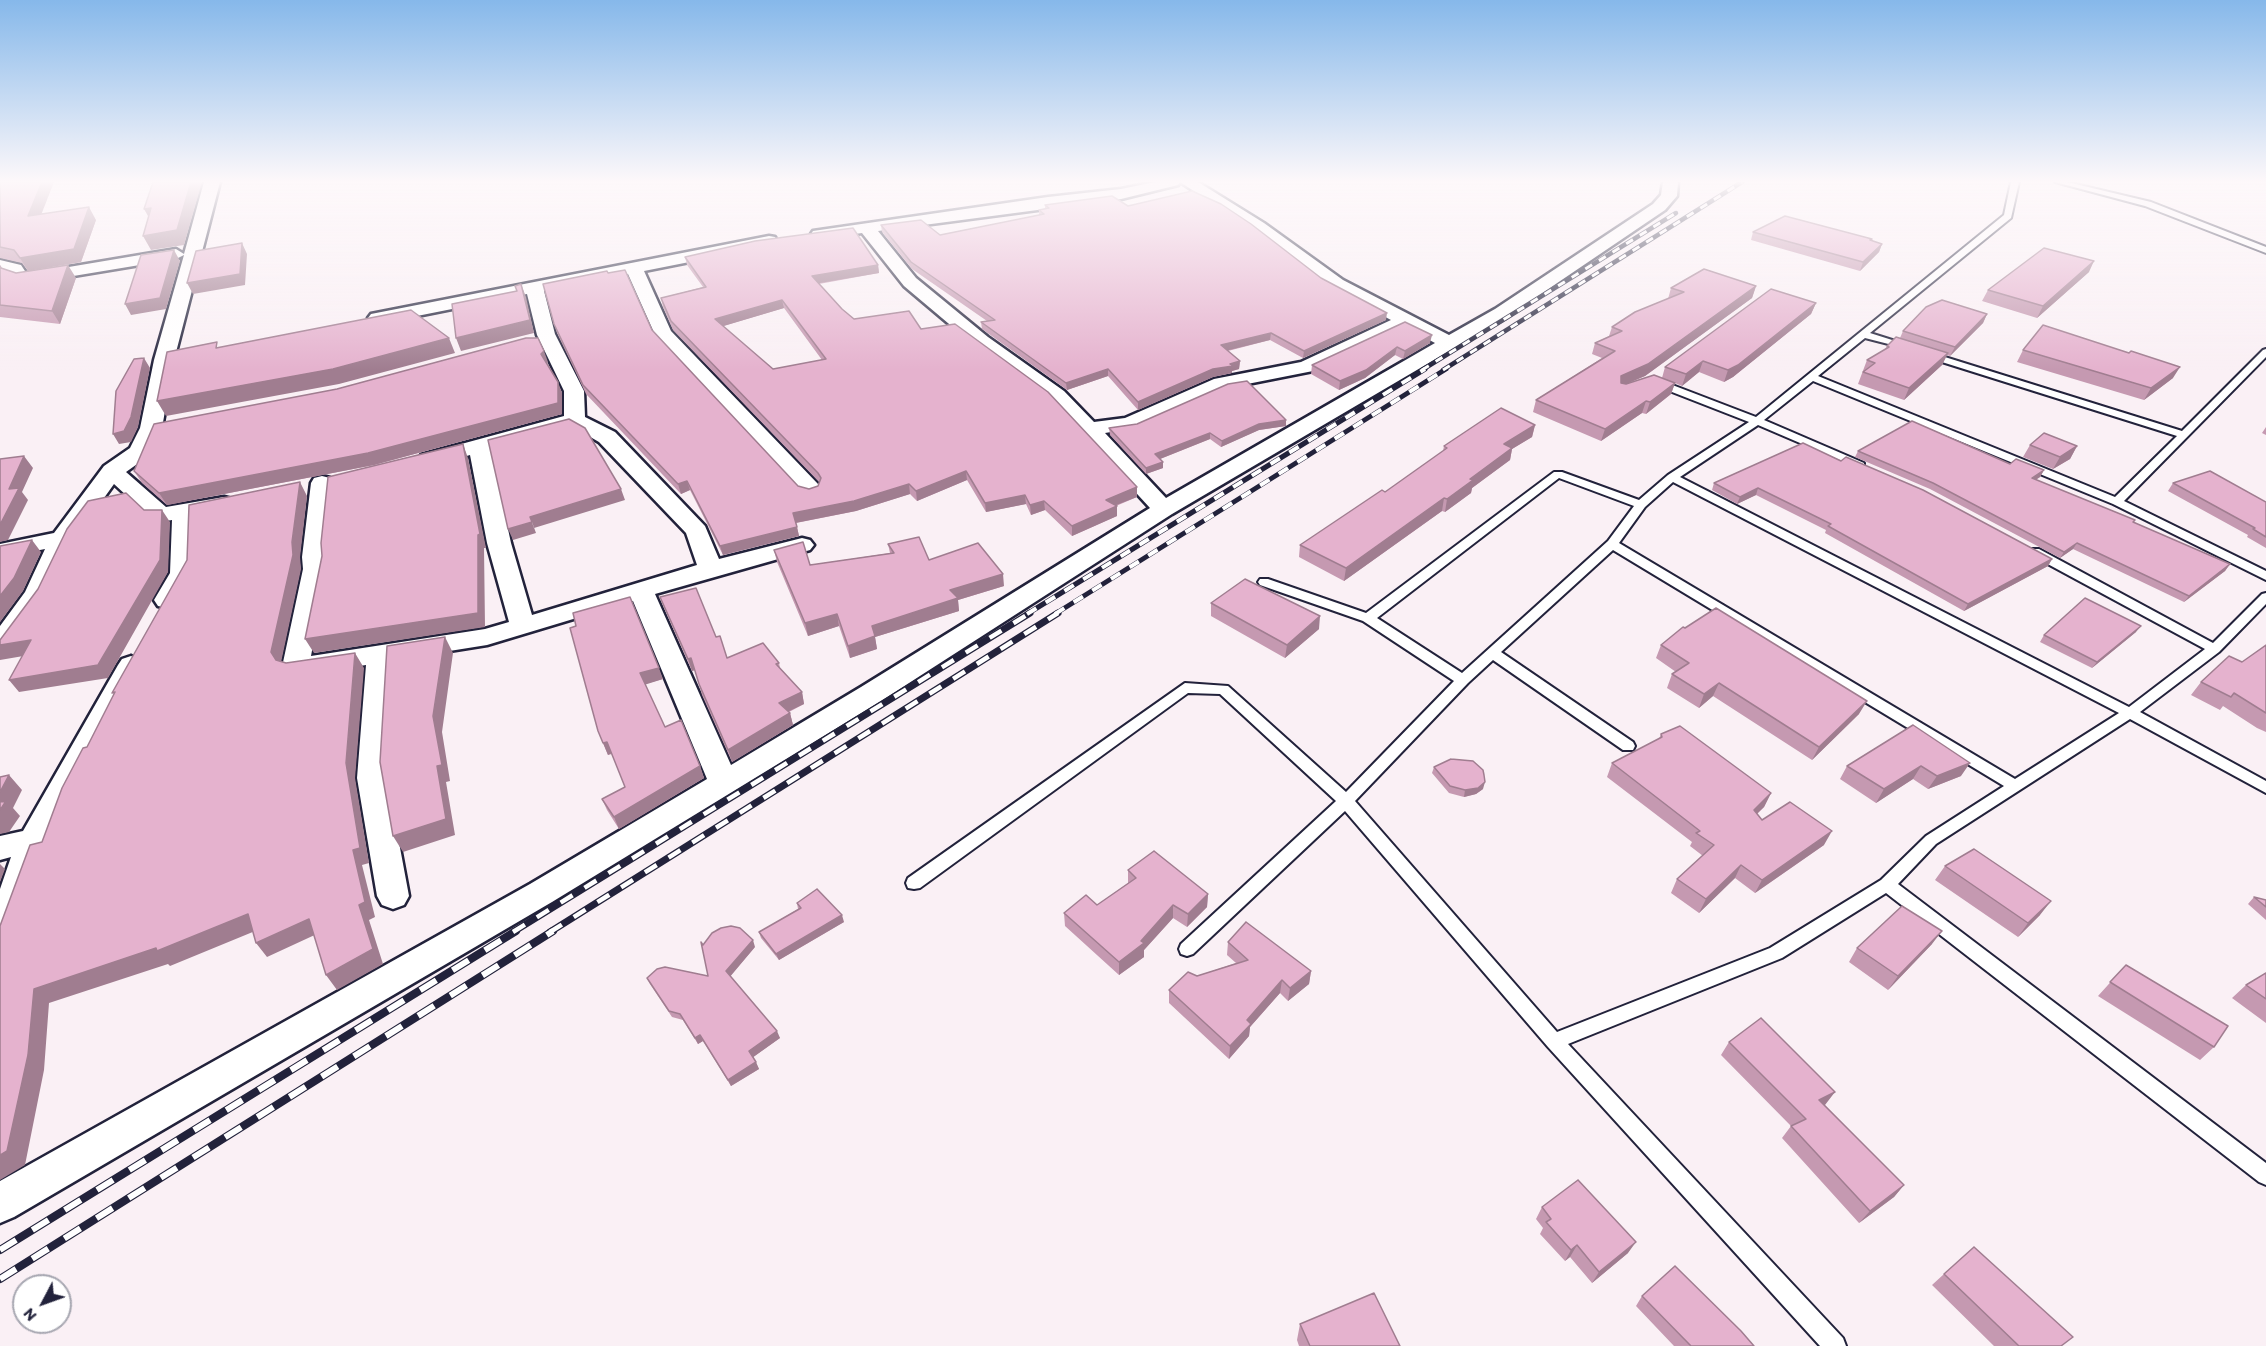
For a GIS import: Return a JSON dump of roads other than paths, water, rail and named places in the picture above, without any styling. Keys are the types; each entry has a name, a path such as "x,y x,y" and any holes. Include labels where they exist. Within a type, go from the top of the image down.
{"street":[{"path":"0,645 38,594 62,539 112,471 139,452 161,426 164,360 196,245"},
{"path":"360,321 741,245"},
{"path":"880,245 910,282 981,341 1057,395 1164,509"},
{"path":"1284,245 1337,284 1449,343"},
{"path":"0,1203 541,893 881,688 1164,509 1501,313 1603,245"},
{"path":"0,265 15,269 16,275 25,279 194,251"},
{"path":"634,267 663,333 810,489"},
{"path":"534,286 546,335 574,391 575,420"},
{"path":"1091,429 1129,424 1221,383 1306,367 1407,319"},
{"path":"528,341 550,340"},
{"path":"164,360 187,356"},
{"path":"406,466 575,420 607,437 697,531 710,569"},
{"path":"479,446 499,543 523,626"},
{"path":"112,471 161,514 184,512 242,500"},
{"path":"321,484 314,557 315,569 295,667 487,637 710,569 802,546"},
{"path":"0,935 33,840 182,573 184,512"},
{"path":"0,551 62,539"},
{"path":"640,590 724,783"},
{"path":"380,654 372,778 393,896"},
{"path":"0,848 33,840"}],"lane":[{"path":"1187,949 1346,801 1463,680 1612,544 1641,505 1672,477 1757,421 1972,245"},
{"path":"1862,334 2182,434"},
{"path":"2117,502 2182,434 2266,352"},
{"path":"1659,373 1650,380 1757,421 1872,470"},
{"path":"1810,376 2117,502 2266,576"},
{"path":"1368,618 1558,474 1641,505"},
{"path":"1672,477 2130,713 2266,788"},
{"path":"1612,544 2015,786"},
{"path":"2028,549 2214,649"},
{"path":"1264,582 1368,618 1463,680"},
{"path":"1554,1041 1776,953 1887,885 1931,840 2130,713 2214,649 2266,597"},
{"path":"1493,653 1628,746"},
{"path":"914,883 1185,688 1223,689 1346,801 1554,1041 1835,1346"},
{"path":"1887,885 2266,1175"}],"railway":[{"path":"1422,370 1625,245"},
{"path":"1443,370 1642,245"},
{"path":"1027,614 1425,369"},
{"path":"1055,614 1446,369"},
{"path":"513,932 1030,613"},
{"path":"550,932 1058,613"},
{"path":"0,1250 516,931"},
{"path":"0,1279 553,931"}]}
